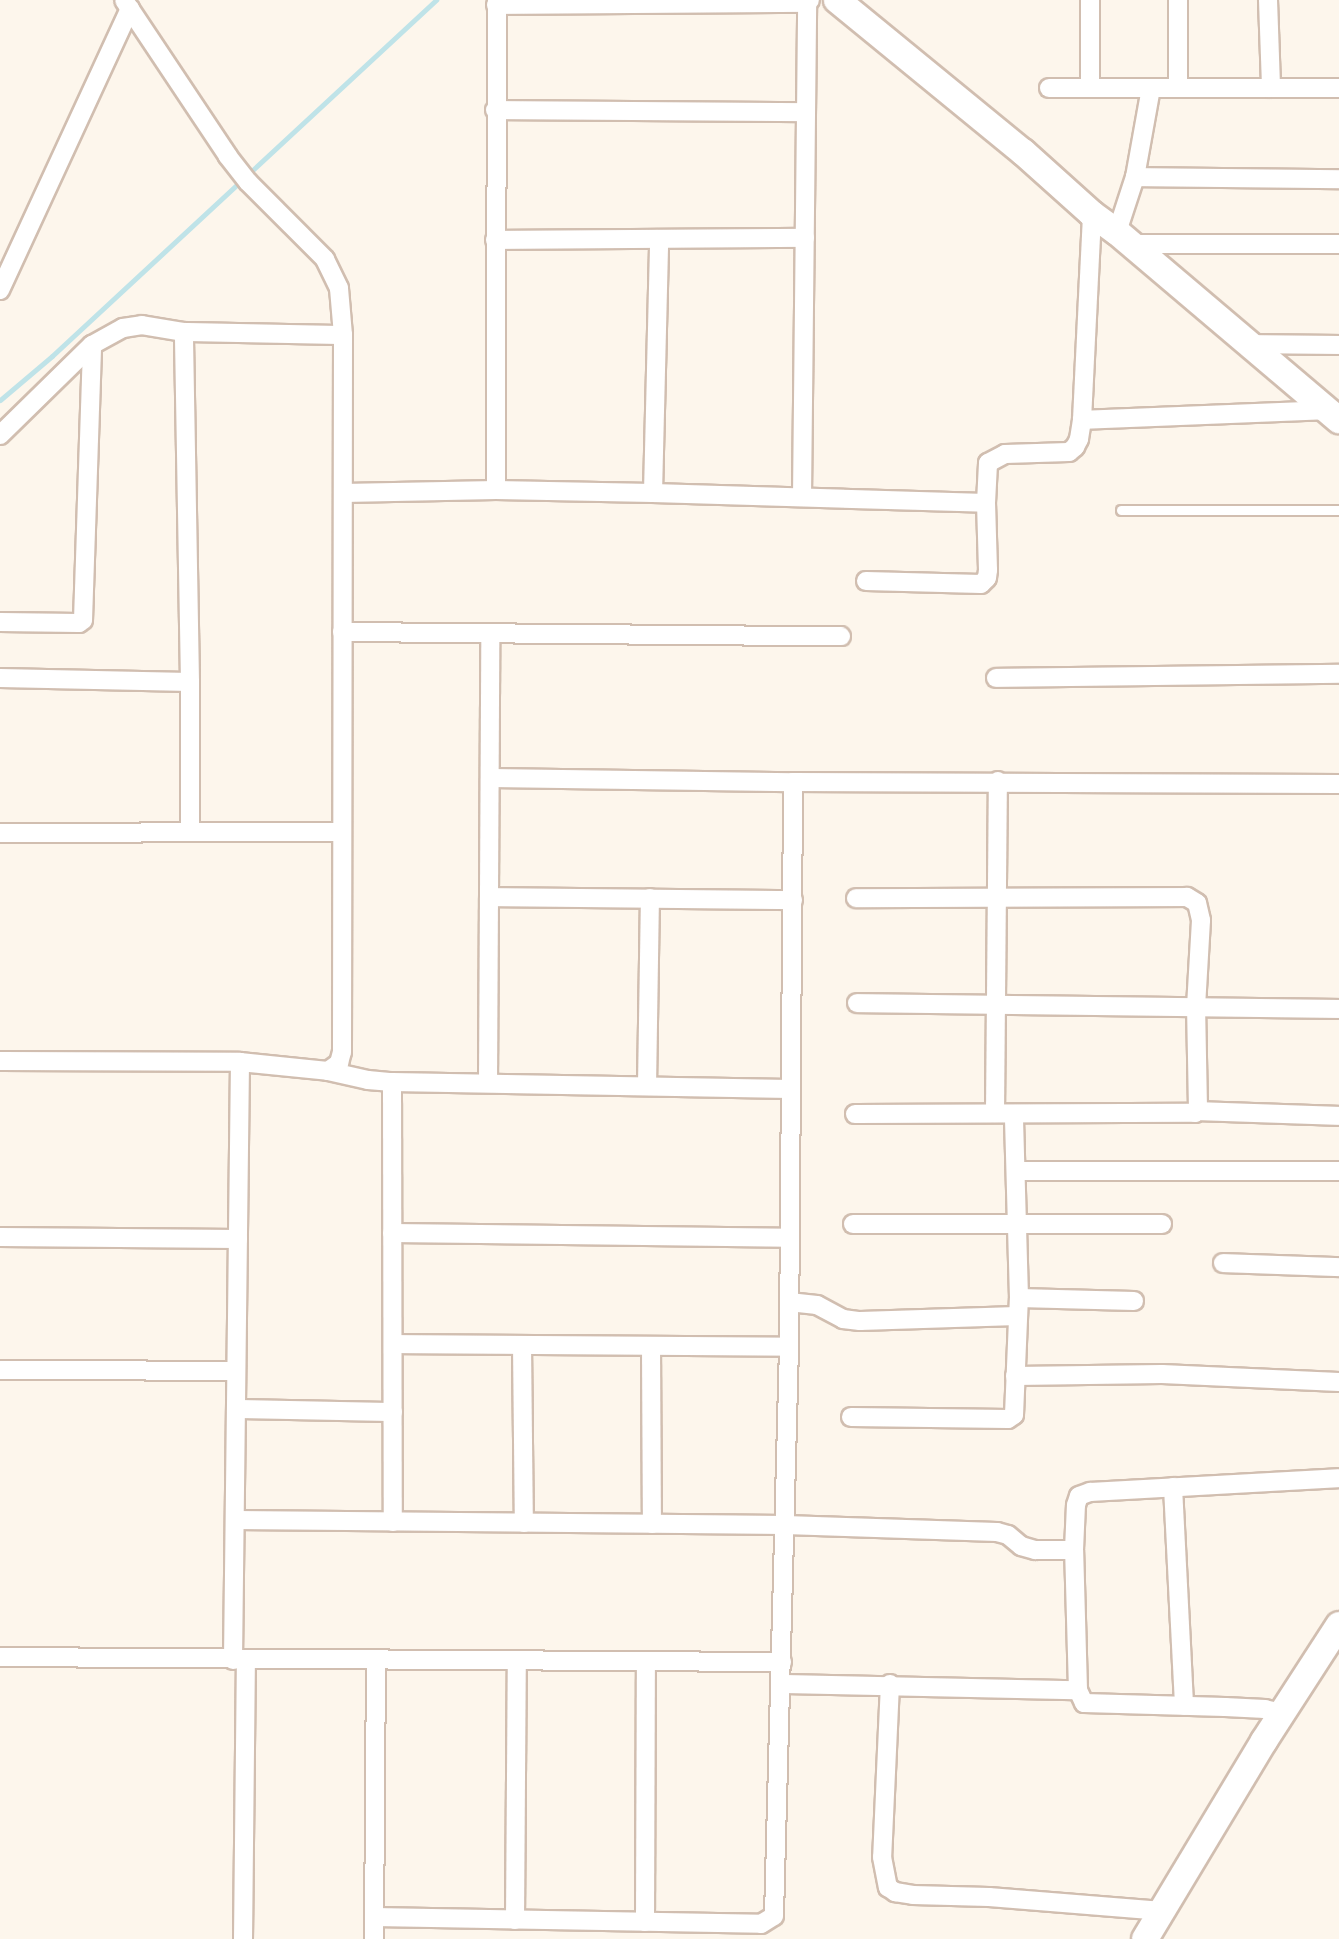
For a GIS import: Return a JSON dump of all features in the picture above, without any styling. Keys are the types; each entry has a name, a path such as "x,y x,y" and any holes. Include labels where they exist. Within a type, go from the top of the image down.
{"street":[{"path":"837,0 1023,152 1092,214 1125,238 1333,415"},
{"path":"1090,0 1090,88"},
{"path":"1178,0 1178,88"},
{"path":"1268,0 1271,88"},
{"path":"496,490 496,2 809,2 802,497"},
{"path":"127,5 228,156 248,182 325,259 339,288 343,335 342,1052 339,1063 328,1071"},
{"path":"2,280 127,5"},
{"path":"1049,88 1339,88"},
{"path":"1125,238 1151,88"},
{"path":"495,110 806,112"},
{"path":"1135,177 1339,179"},
{"path":"866,581 981,584 988,570 986,503 988,463 1005,454 1069,452 1079,439 1082,420 1092,214"},
{"path":"495,240 805,238"},
{"path":"1125,238 1339,244"},
{"path":"653,493 659,239"},
{"path":"0,435 92,345 123,328 142,324 184,332 343,335"},
{"path":"184,332 190,832"},
{"path":"1249,344 1339,345"},
{"path":"0,622 79,623 83,620 92,345"},
{"path":"1082,420 1333,415"},
{"path":"343,493 496,490 986,503"},
{"path":"342,632 841,636"},
{"path":"488,1083 490,633"},
{"path":"996,678 1339,674"},
{"path":"0,678 190,682"},
{"path":"491,777 793,782 1339,784"},
{"path":"995,1113 994,1005 998,781"},
{"path":"374,1917 762,1924 774,1916 782,1684 789,1347 793,782"},
{"path":"0,833 341,832"},
{"path":"490,897 793,900"},
{"path":"856,898 1187,897 1197,903 1201,920 1196,1007 1197,1111"},
{"path":"647,1086 650,898"},
{"path":"857,1003 1339,1009"},
{"path":"0,1061 240,1062 328,1071 368,1080 392,1082 790,1089"},
{"path":"240,1062 235,1520 243,1939"},
{"path":"392,1082 393,1522"},
{"path":"855,1114 1191,1114 1197,1111 1339,1116"},
{"path":"851,1417 1008,1419 1014,1415 1018,1307 1014,1114"},
{"path":"1016,1172 1339,1171"},
{"path":"853,1224 1162,1224"},
{"path":"392,1233 788,1238"},
{"path":"0,1237 238,1239"},
{"path":"1223,1263 1339,1267"},
{"path":"789,1302 818,1305 843,1319 860,1321 1018,1307 1134,1301"},
{"path":"393,1344 789,1347"},
{"path":"522,1345 524,1523"},
{"path":"651,1346 652,1524"},
{"path":"0,1370 236,1371"},
{"path":"1015,1376 1162,1374 1339,1382"},
{"path":"236,1409 393,1412"},
{"path":"1282,1713 1265,1709 1090,1705 1080,1697 1074,1513 1079,1496 1090,1492 1339,1478"},
{"path":"1173,1487 1184,1706"},
{"path":"235,1520 785,1526 997,1532 1008,1535 1021,1546 1035,1550 1074,1550"},
{"path":"1145,1939 1282,1713 1339,1625"},
{"path":"0,1657 782,1662"},
{"path":"374,1939 376,1661"},
{"path":"515,1920 517,1661"},
{"path":"645,1922 646,1662"},
{"path":"782,1684 890,1684 1078,1690"},
{"path":"890,1684 882,1857 888,1887 895,1892 913,1895 989,1897 1162,1911"}],"lane":[{"path":"1121,510 1339,510"}],"waterway":[{"path":"0,400 52,356 436,0"}]}
